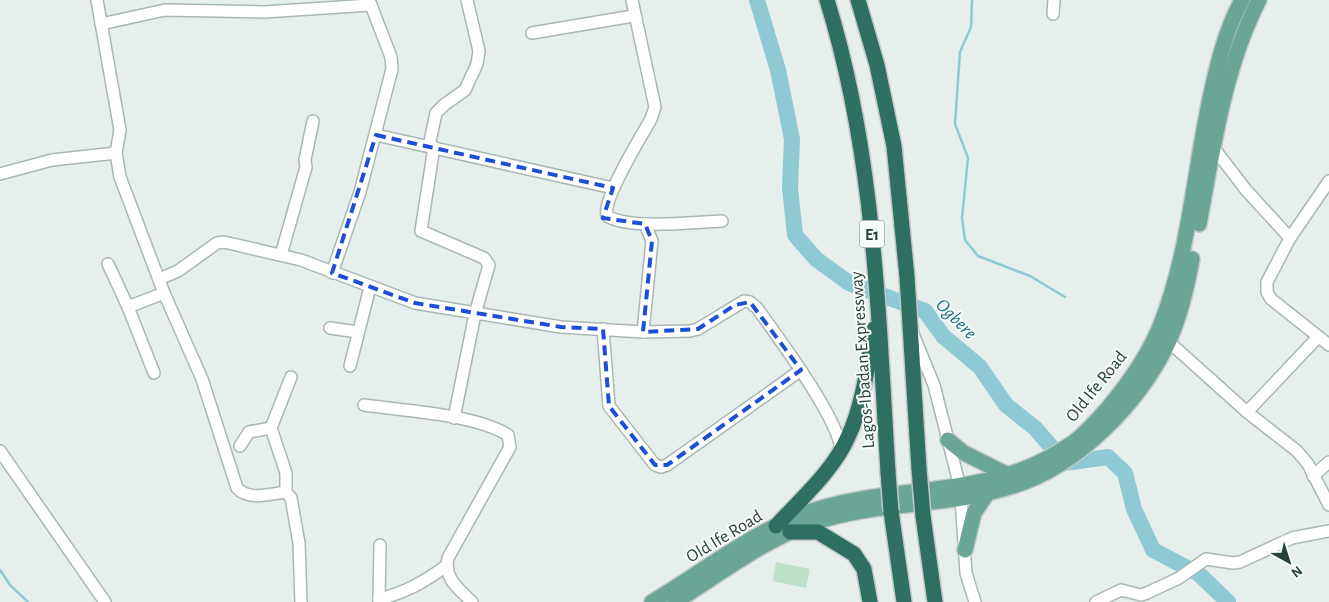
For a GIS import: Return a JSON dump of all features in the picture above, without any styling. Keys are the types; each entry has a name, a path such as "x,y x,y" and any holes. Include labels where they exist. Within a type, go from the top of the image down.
{"highway":[{"name":"Lagos-Ibadan Expressway","path":"827,0 850,83 860,134 878,308 891,511 904,602"},
{"name":"E1","path":"858,0 877,64 894,146 910,326 923,516 935,602"},
{"path":"783,529 841,451 852,428 878,308"},
{"path":"783,529 818,532 854,554 864,569 870,602"}],"main road":[{"name":"Old Ife Road","path":"1075,449 1120,394 1144,358 1160,328 1182,259 1211,125 1221,49 1230,21 1242,0"},
{"name":"Old Ife Road","path":"675,602 812,511 857,500 960,492 988,492 1014,486 1075,449 1129,402 1157,363 1177,318 1191,264 1213,147 1211,125 1247,23 1259,0"},
{"path":"948,440 964,453 1010,476"},
{"name":"Old Ife Road","path":"960,492 1046,465"},
{"path":"965,550 974,513 988,492"},
{"name":"Old Ife Road","path":"652,602 783,529"}],"street":[{"path":"97,0 120,130 116,152 120,177 164,293 202,379 237,488 241,492 253,496 286,492"},
{"path":"260,0 264,12"},
{"path":"454,418 475,314 489,265 487,261 420,231 436,113 465,90 477,64 478,51 467,0"},
{"path":"632,0 633,16 655,108 651,119 613,188 606,211 607,216 613,219 645,224 722,221"},
{"path":"1054,0 1054,14"},
{"path":"101,24 165,10 264,12 370,2 391,57 392,69 360,192 332,273"},
{"path":"532,33 633,16"},
{"path":"281,255 306,168 304,160 312,121"},
{"path":"376,135 613,188"},
{"path":"1213,147 1257,203 1290,238"},
{"path":"0,174 52,160 116,152"},
{"path":"1329,181 1290,238 1267,282 1267,292 1271,299 1329,345"},
{"path":"643,332 652,241 645,224"},
{"path":"159,278 178,271 217,243 224,242 281,255 415,303 561,327 643,332 690,331 735,305 744,301 750,302 757,308 801,370 837,434 841,451"},
{"path":"108,264 128,307 154,373"},
{"path":"350,366 370,287"},
{"path":"128,307 164,293"},
{"path":"910,326 934,385 948,440 960,492 966,573 975,602"},
{"path":"330,328 358,332"},
{"path":"603,330 609,406 655,465 661,467 667,465 801,370"},
{"path":"1247,412 1318,337"},
{"path":"1168,341 1247,412 1297,451 1308,464 1329,505"},
{"path":"291,377 271,428 286,473 286,492 291,498 296,521 301,602"},
{"path":"364,406 454,418 499,430 508,435 511,442 476,511 448,558 446,566 446,572 451,580 472,602"},
{"path":"240,446 249,432 271,428"},
{"path":"0,451 105,602"},
{"path":"1313,476 1329,462"},
{"path":"1096,602 1121,590 1141,595 1186,574 1206,559 1233,563 1240,562 1284,541 1323,532 1329,522"},
{"path":"380,545 379,600 420,585 446,566"}],"highlighted area":[{"path":"376,135 613,188 603,218 645,224 652,241 643,332 698,329 735,305 750,302 801,370 667,465 655,465 609,406 603,329 561,327 415,303 332,273"}],"green space":[{"path":"776,562 810,569 806,588 773,581"}],"waterway":[{"name":"Ogbere","path":"757,0 778,70 792,139 790,188 795,235 816,259 849,283 925,311 943,336 980,367 1006,405 1035,428 1065,463 1108,457 1125,473 1134,509 1153,550 1199,574 1228,602"},
{"path":"972,0 971,27 960,52 955,124 968,158 962,218 965,240 978,256 1030,276 1065,297"},
{"path":"0,570 10,585 28,602"}]}
